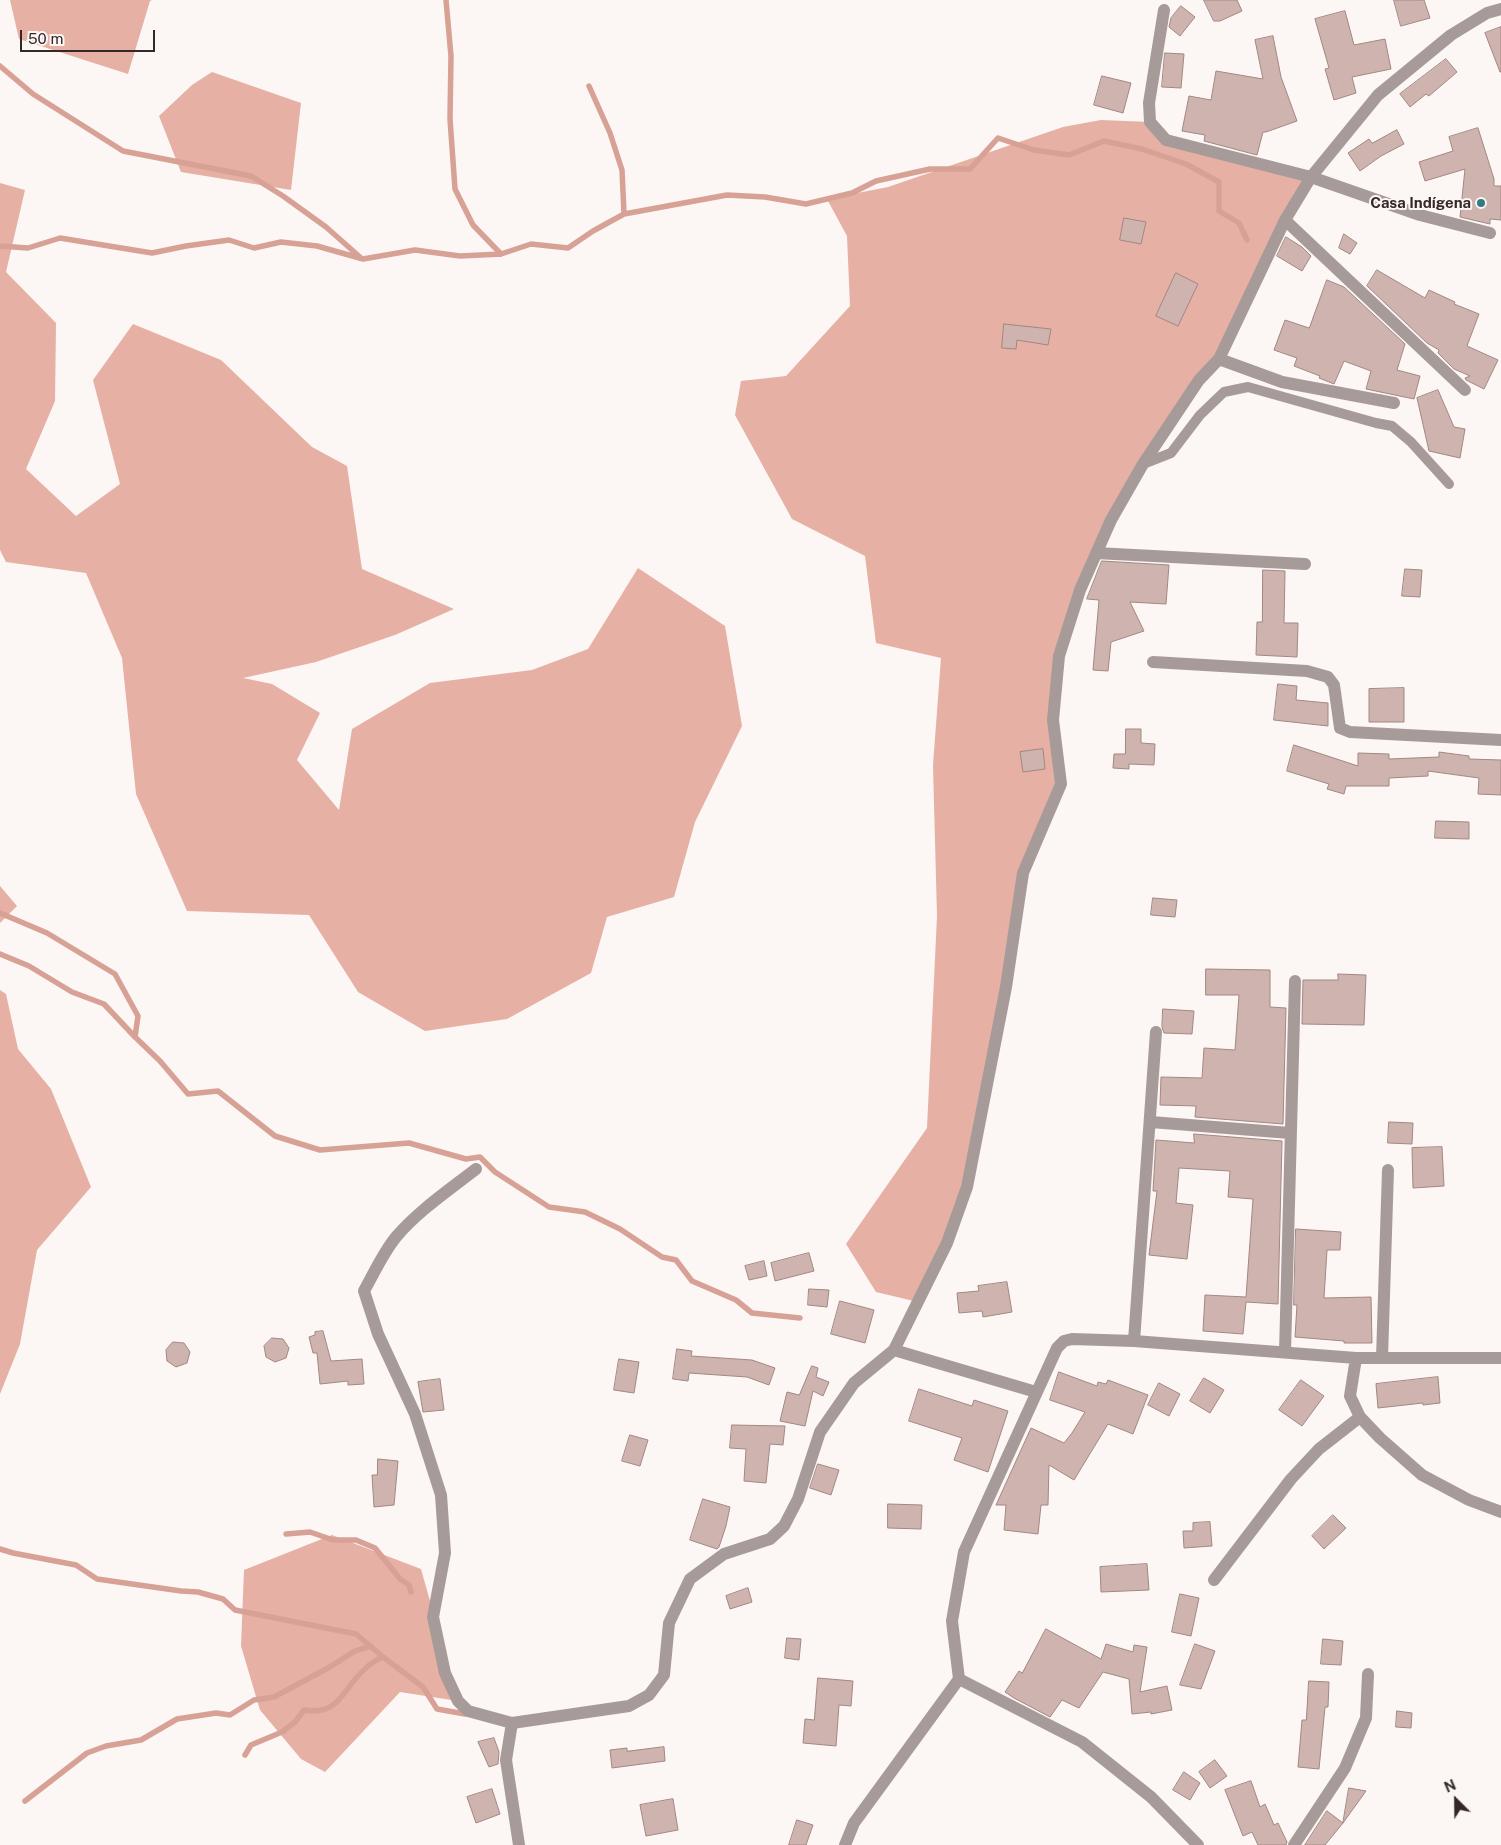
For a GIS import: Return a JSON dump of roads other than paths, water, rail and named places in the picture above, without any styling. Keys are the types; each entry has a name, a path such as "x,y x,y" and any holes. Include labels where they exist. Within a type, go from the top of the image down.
{"street":[{"path":"476,1169 422,1212 396,1237 380,1260 364,1291 378,1334 415,1414 441,1495 445,1553 433,1617 445,1673 458,1702 468,1711 512,1723 630,1706 649,1695 664,1675 670,1623 690,1579 724,1554 770,1539 784,1526 798,1499 820,1432 854,1383 894,1350 947,1243 967,1187 1004,996 1023,873 1060,784 1054,720 1059,656 1080,590 1111,520 1143,464 1200,380 1219,359 1285,220 1311,177 1378,95 1452,35 1488,13 1501,9"},
{"path":"1164,10 1149,103 1150,122 1166,140 1311,177 1420,215 1490,233"},
{"path":"1285,220 1465,390"},
{"path":"1219,359 1282,382 1394,403"},
{"path":"1096,553 1305,564"},
{"path":"1153,662 1307,672 1328,677 1334,685 1340,728 1350,732 1501,740"},
{"path":"1285,1352 1295,980"},
{"path":"1134,1341 1156,1032"},
{"path":"1151,1122 1290,1133"},
{"path":"1382,1358 1388,1170"},
{"path":"845,1845 854,1823 959,1679 952,1621 964,1552 1036,1392 1057,1348 1064,1341 1072,1339 1134,1341 1356,1358 1501,1358"},
{"path":"894,1350 1036,1392"},
{"path":"1356,1358 1350,1396 1360,1417 1380,1438 1422,1475 1469,1500 1501,1512"},
{"path":"1214,1580 1291,1479 1319,1450 1360,1417"},
{"path":"1294,1845 1345,1768 1366,1718 1368,1674"},
{"path":"959,1679 1082,1742 1151,1797 1198,1845"},
{"path":"512,1723 506,1760 519,1845"}],"lane":[{"path":"1143,464 1171,454 1200,415 1224,392 1248,387 1392,426 1411,442 1449,484"}],"waterway":[{"path":"446,0 451,56 450,119 455,189 473,225 501,254"},
{"path":"0,66 33,94 123,151 251,176 326,227 361,258"},
{"path":"589,86 610,133 622,170 624,214"},
{"path":"0,246 28,248 60,238 152,253 229,240 254,248 281,242 317,246 363,259 415,250 460,256 501,254 531,244 568,248 593,231 624,214 727,195 765,197 806,204 852,193 876,181 930,169 970,169 998,138 1034,150 1069,155 1104,141 1142,149 1186,164 1219,182 1219,211 1239,223 1247,240"},
{"path":"0,913 47,933 115,974 138,1016 135,1037"},
{"path":"0,954 29,966 72,992 104,1004 160,1061 188,1094 218,1091 275,1136 320,1150 409,1143 466,1159 480,1157 495,1172 549,1207 585,1212 620,1229 662,1257 676,1260 692,1281 736,1300 752,1313 800,1318"},
{"path":"286,1534 310,1532 333,1540 356,1540 375,1548 400,1579 409,1585 411,1592"},
{"path":"0,1549 76,1565 97,1579 198,1592 223,1599 235,1610 356,1634 423,1687 437,1709 465,1714"},
{"path":"25,1801 87,1753 106,1746 141,1740 177,1719 216,1713 230,1715 254,1700 274,1697 355,1651 371,1646"},
{"path":"245,1755 251,1745 282,1732 295,1722 304,1710 316,1711 334,1705 368,1666 383,1657"}],"place":[{"name":"Casa Indígena","path":"1481,203"}]}
